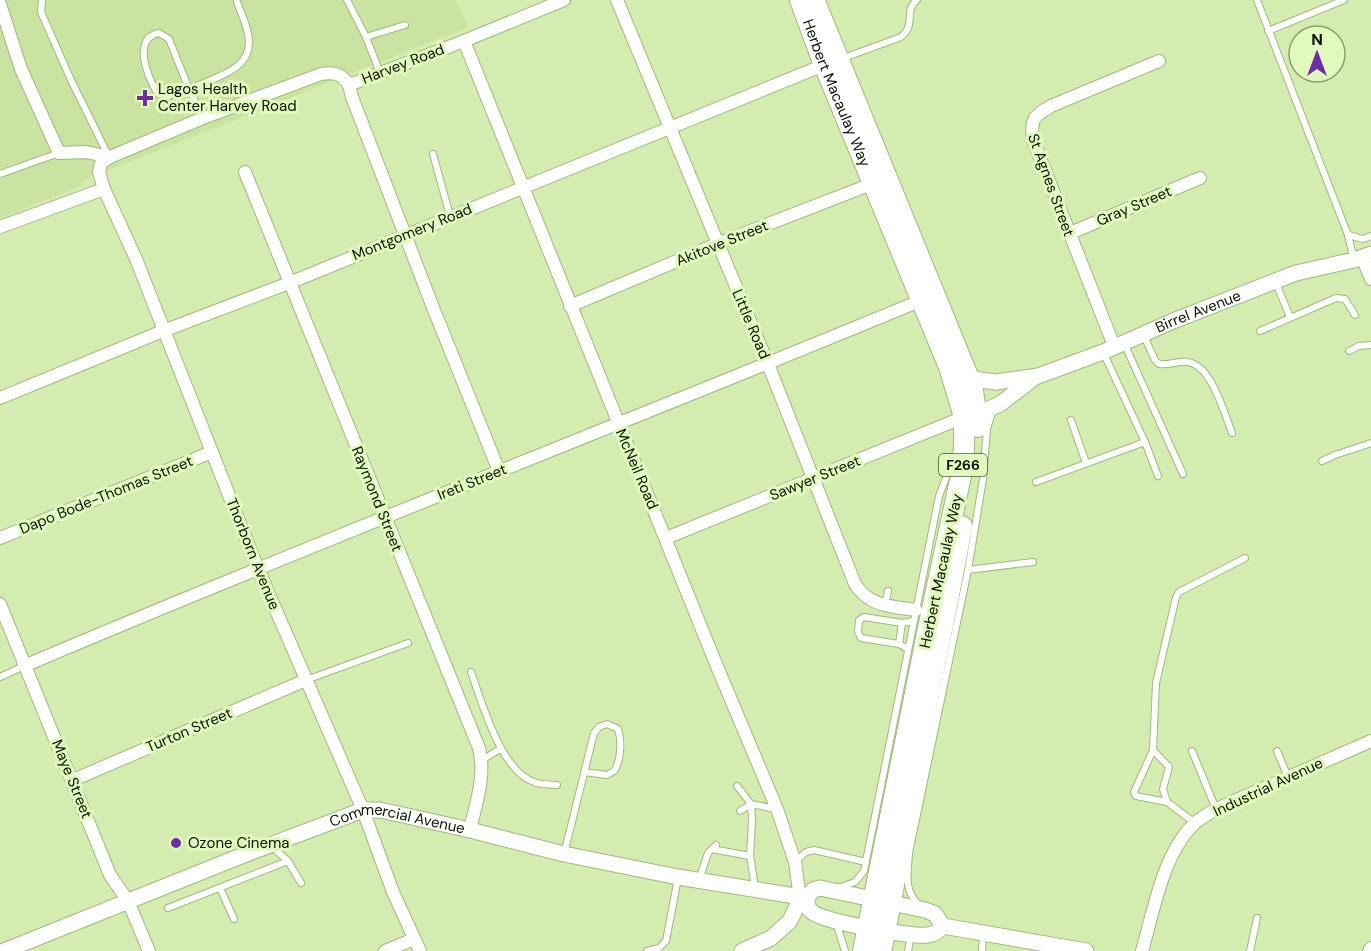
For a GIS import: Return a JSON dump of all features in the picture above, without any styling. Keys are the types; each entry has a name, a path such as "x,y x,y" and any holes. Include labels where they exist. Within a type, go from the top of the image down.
{"highway":[{"name":"Herbert Macaulay Way","path":"800,0 832,63 968,376 977,420 961,476 932,609 883,902 877,928 863,951"},
{"name":"Herbert Macaulay Way","path":"814,0 832,63 874,183 949,367 977,420"},
{"name":"Herbert Macaulay Way","path":"877,928 881,951"}],"street":[{"name":"Harvey Road","path":"110,157 203,118 321,74 337,73 344,77 349,85 564,0"},
{"name":"Little Road","path":"617,0 768,364 855,584 862,595 871,602 915,615"},
{"path":"0,4 21,69 59,153 86,152 110,157"},
{"name":"McNeil Road","path":"464,41 570,306 777,809 795,862 803,899"},
{"path":"0,49 14,45"},
{"name":"St Agnes Street","path":"1114,347 1068,234 1033,140 1030,126 1037,114 1051,106 1159,61"},
{"name":"Montgomery Road","path":"0,398 832,63"},
{"path":"349,85 405,235 499,471"},
{"name":"Thorborn Avenue","path":"110,157 102,164 99,172 104,189 136,259 258,569 363,810 393,892 420,951"},
{"name":"Raymond Street","path":"245,172 459,694 482,760 482,779 470,830"},
{"name":"Gray Street","path":"1068,234 1200,178"},
{"name":"Akitove Street","path":"570,306 717,244 874,183"},
{"path":"0,227 104,189"},
{"path":"1362,257 1371,279"},
{"name":"Birrel Avenue","path":"1038,376 1296,273 1362,257"},
{"name":"Ireti Street","path":"24,666 385,516 768,364 922,300"},
{"path":"968,376 987,382 996,382 1038,376"},
{"path":"977,420 1038,376"},
{"name":"Sawyer Street","path":"666,538 814,479 977,420"},
{"name":"Dapo Bode-Thomas Street","path":"0,538 212,452"},
{"name":"Maye Street","path":"0,604 110,875 128,901 149,951"},
{"name":"Turton Street","path":"72,780 306,680"},
{"name":"Industrial Avenue","path":"1142,951 1168,863 1177,846 1196,823 1216,809 1371,741"},
{"name":"Commercial Avenue","path":"4,951 363,810 380,810 564,854 803,899"},
{"path":"742,951 771,938 790,921 803,899 813,890 820,888 925,910 935,915 943,926 1086,951"},
{"path":"803,899 809,910 824,919 836,922 911,935 930,934 937,932 943,926"},
{"path":"385,951 414,939"}],"lane":[{"path":"42,0 41,12 110,157"},
{"path":"347,0 381,73"},
{"path":"832,63 901,37 908,31 910,10 917,0"},
{"path":"1257,0 1348,235 1362,257"},
{"path":"1268,31 1344,0"},
{"path":"203,118 189,89 169,39 159,33 150,34 143,46 148,74 158,94 166,97 189,89 232,70 248,55 248,33 237,2"},
{"path":"366,37 405,25"},
{"path":"0,174 59,153"},
{"path":"433,154 450,216"},
{"path":"1348,235 1363,239 1371,236"},
{"path":"1275,281 1290,317"},
{"path":"1260,330 1336,298 1345,299 1355,315"},
{"path":"1143,334 1155,360 1160,364 1187,362 1197,366 1208,375 1232,433"},
{"path":"1349,351 1359,346 1371,345"},
{"path":"1114,347 1158,476"},
{"path":"1114,347 1182,474"},
{"path":"925,910 914,900 908,889 909,854 968,570 983,479 977,420"},
{"path":"831,889 855,882 864,871 939,496 943,482 977,420"},
{"path":"1071,420 1086,463"},
{"path":"1036,482 1145,442"},
{"path":"1322,462 1335,455 1371,443"},
{"path":"1196,823 1167,802 1143,799 1136,796 1134,792 1153,750 1156,683 1176,597 1179,591 1245,558"},
{"path":"968,570 1033,562"},
{"path":"885,605 888,591"},
{"path":"908,649 899,644 861,638 858,632 859,621 864,617 902,623 915,615"},
{"path":"899,644 902,623"},
{"path":"306,680 408,643"},
{"path":"0,677 24,666"},
{"path":"471,672 500,749 522,776 534,782 557,785"},
{"path":"564,854 584,772 594,733 599,727 607,724 618,729 620,736 618,764 614,771 607,775 584,772"},
{"path":"482,760 500,749"},
{"path":"1153,750 1169,768 1163,789 1167,802"},
{"path":"1192,751 1216,809"},
{"path":"1276,751 1288,777"},
{"path":"737,786 751,804 750,856 755,891"},
{"path":"740,811 751,804 777,809"},
{"path":"270,845 288,861 301,883"},
{"path":"699,881 704,862 714,847 750,856"},
{"path":"795,862 806,852 813,850 866,862"},
{"path":"168,908 288,861"},
{"path":"647,951 659,948 666,941 678,877"},
{"path":"220,888 234,919"},
{"path":"1250,951 1257,918"},
{"path":"836,922 845,951"},
{"path":"982,951 983,933"},
{"path":"908,951 911,935"}],"shaded area":[{"name":"Lagos Health Center Harvey Road","path":"0,0 456,0 468,27 84,180 81,186 0,218"}],"place":[{"name":"Lagos Health Center Harvey Road","path":"145,98"},
{"name":"Ozone Cinema","path":"176,843"}]}
